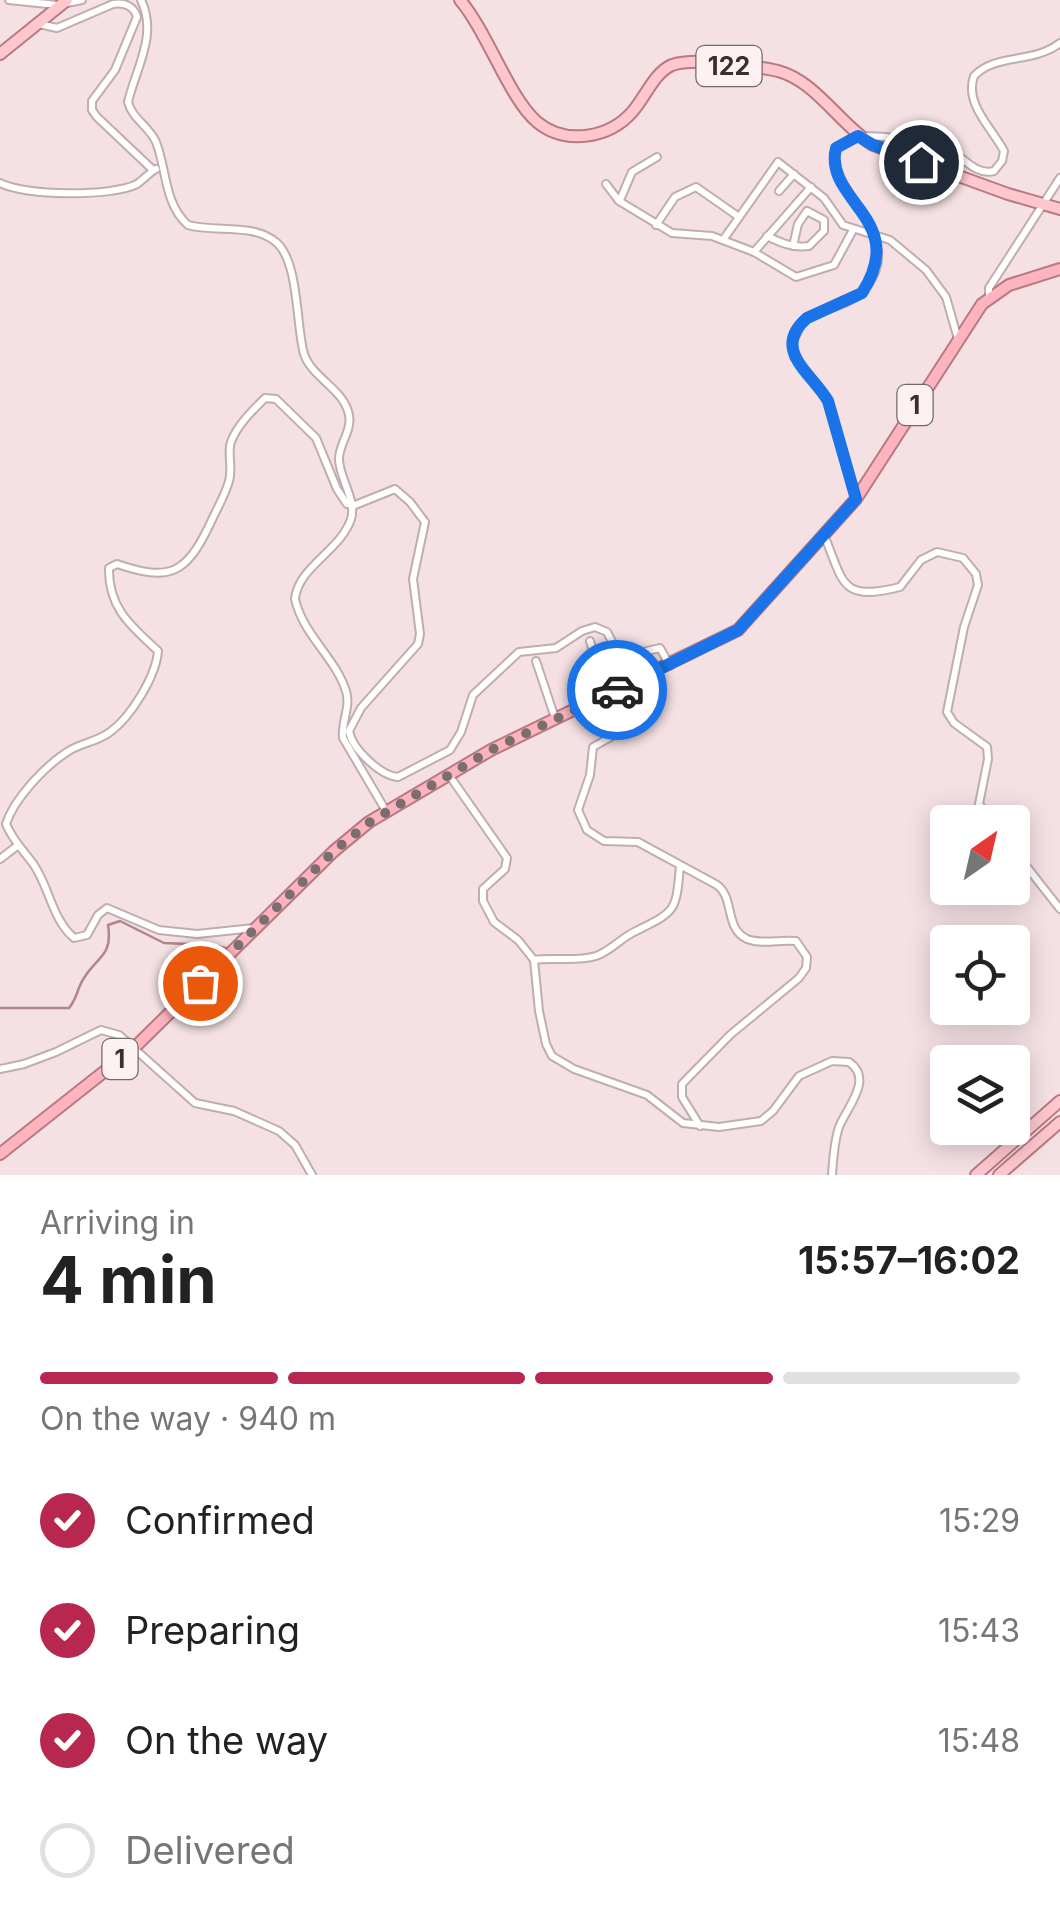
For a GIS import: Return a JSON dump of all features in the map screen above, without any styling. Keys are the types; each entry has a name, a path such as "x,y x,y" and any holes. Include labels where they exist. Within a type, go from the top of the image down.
{"highway":[{"path":"989,296 1024,279 1060,270"},
{"name":"1","path":"0,1154 134,1048 342,844 386,812 448,774 738,630 856,499 989,296"}],"main road":[{"name":"122","path":"460,0 474,16 524,106 536,121 563,135 581,136 614,127 632,113 665,70 684,62 777,71 797,78 858,136 873,145 1060,209"},
{"path":"0,54 64,2"},
{"path":"976,1175 1060,1101"},
{"path":"999,1175 1060,1122"}],"street":[{"path":"9,0 82,0"},
{"path":"141,0 148,31 128,102 130,112 152,134 172,206 188,225 248,232 270,239 282,250 293,286 305,357 348,413 348,430 338,462 351,506 348,524 298,586 295,600 303,622 346,692 342,731 347,747 386,812"},
{"path":"38,24 57,28 118,3 134,10 137,17 119,62 92,100 92,108 153,170"},
{"path":"856,499 828,401 822,389 798,365 793,342 800,324 807,318 862,293 877,261 874,234 836,171 834,158 839,146 858,136 935,144 954,152 981,172 994,171 1004,151 973,100 974,76 998,62 1039,56 1060,43"},
{"path":"619,201 632,172 657,157"},
{"path":"723,240 777,162 824,198 840,223 890,240 938,283 949,305 958,340"},
{"path":"0,183 30,193 97,190 138,184 153,170 163,167"},
{"path":"779,190 794,174"},
{"path":"989,296 989,288 1060,178"},
{"path":"606,184 619,201 656,225 677,234 708,235 723,240 801,278 834,265 853,230"},
{"path":"656,225 675,197 696,187 739,217"},
{"path":"754,252 811,187"},
{"path":"767,236 792,246 812,244 825,228 824,220 807,210 792,246"},
{"path":"255,928 197,934 159,930 107,908 98,915 87,935 74,938 58,918 34,864 17,846 6,824 35,782 64,754 105,736 118,725 156,664 157,650 126,622 114,602 109,568 118,564 148,573 168,573 190,560 229,482 230,442 263,400 274,397 316,438 337,489 351,506"},
{"path":"351,506 395,489 425,522 412,583 418,644 350,725 352,744 389,776 398,776 450,750 461,732 473,695 525,649 556,648 582,630 595,627 607,632 618,653 660,648 670,666"},
{"path":"823,534 841,581 859,592 900,587 921,560 938,552 957,555 973,567 978,585 964,627 947,712 954,723 987,747 980,805"},
{"path":"590,641 607,695"},
{"path":"536,662 556,719"},
{"path":"625,686 642,714 632,725 592,748 590,775 578,816 596,838 638,842 725,891 731,920 746,938 796,942 807,957 799,978 730,1035 682,1084 689,1114 701,1127"},
{"path":"448,774 508,862 481,895 499,928 518,940 534,960 546,1044 556,1060 647,1095 683,1123 701,1127 743,1126 762,1120 799,1076 832,1061 849,1062 858,1072 859,1085 838,1130 832,1175"},
{"path":"0,858 17,846"},
{"path":"534,960 598,955 636,930 662,920 676,900 680,866"},
{"path":"1030,871 1060,909"},
{"path":"0,1069 24,1064 102,1030 120,1035 195,1103 234,1111 279,1131 295,1145 312,1175"}],"waterway":[{"path":"0,1008 69,1008 84,978 106,950 108,925 120,921 164,943 230,949"}],"way so far":[{"path":"200,983 334,851 370,822 491,750 617,690"}],"route":[{"path":"617,690 738,630 856,499 828,401 822,389 798,365 793,342 800,324 807,318 862,293 877,261 878,247 872,228 836,171 836,148 858,136 921,162"}]}
